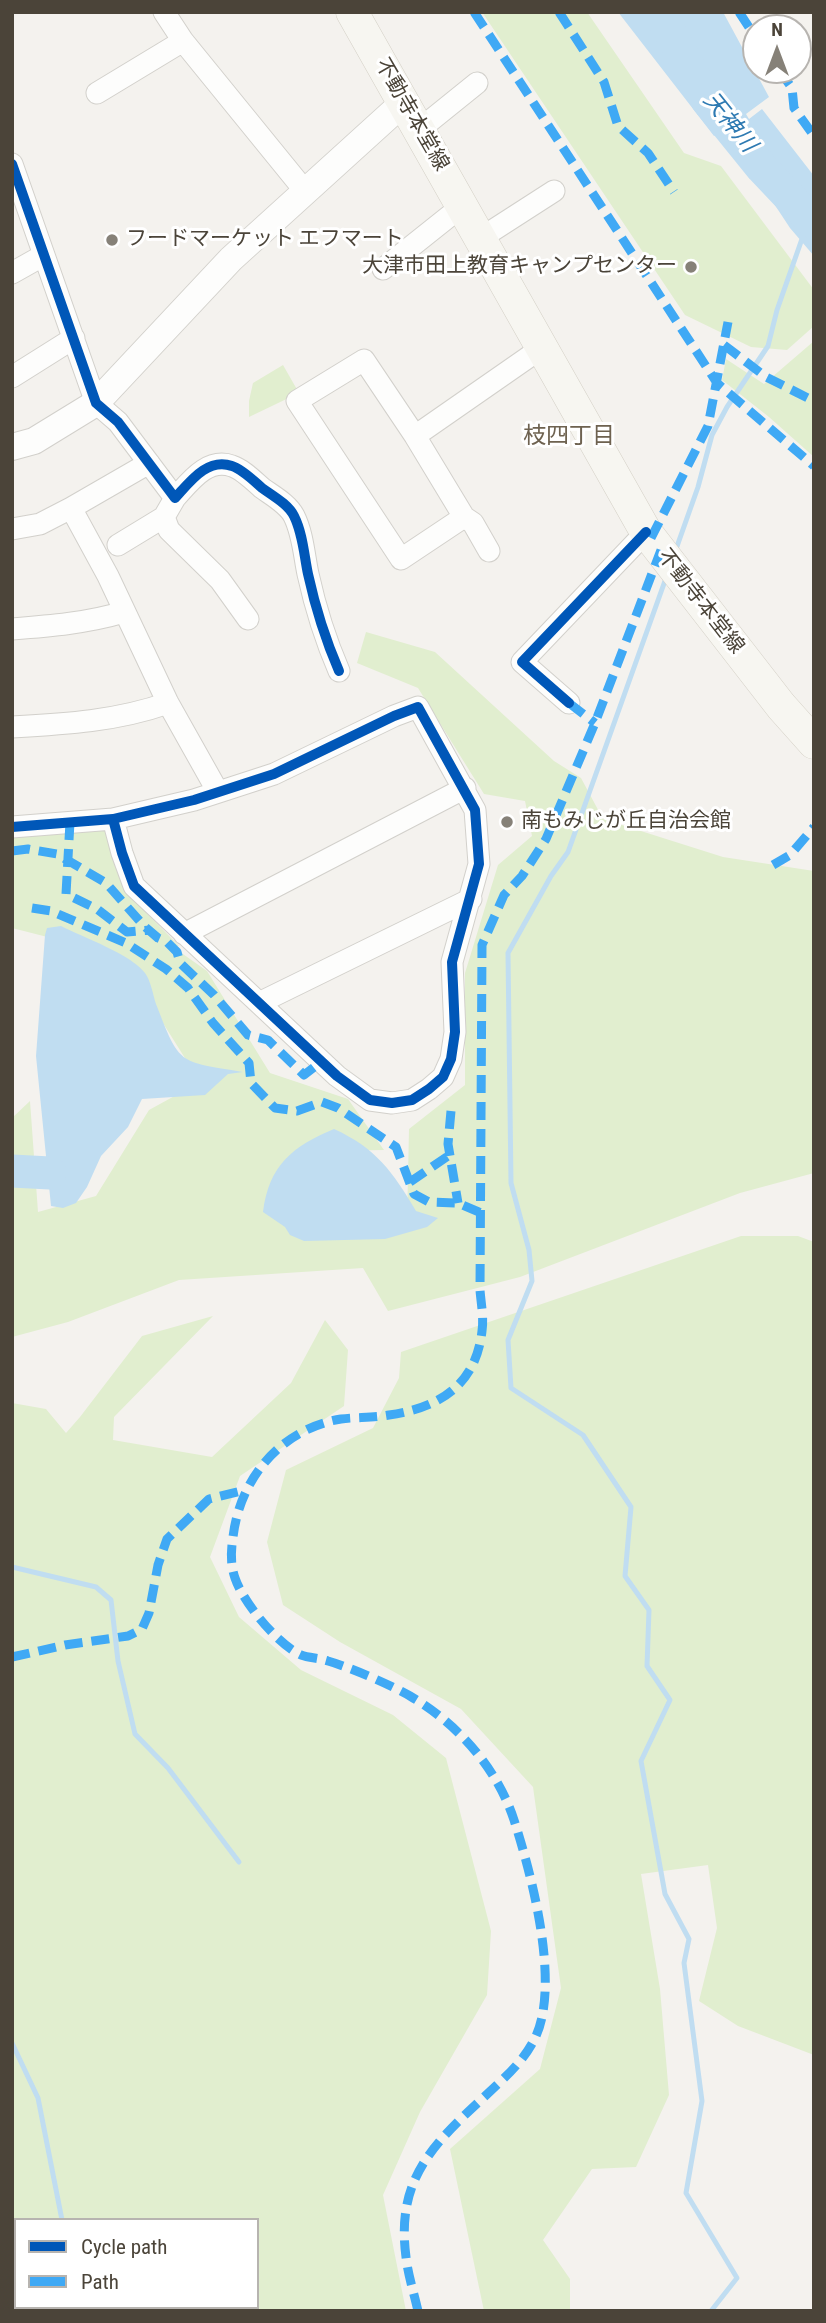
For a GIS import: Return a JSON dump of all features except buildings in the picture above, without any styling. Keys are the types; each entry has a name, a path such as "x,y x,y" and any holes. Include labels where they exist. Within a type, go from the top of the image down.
{"main road":[{"name":"不動寺本堂線","path":"352,12 646,532 780,706 814,743"}],"street":[{"path":"164,12 183,41 305,191"},
{"path":"97,93 183,41"},
{"path":"420,129 477,83"},
{"path":"12,447 33,441 96,402 231,259 404,102"},
{"path":"12,164 96,402 118,422 175,498"},
{"path":"481,238 554,191"},
{"path":"383,269 462,206"},
{"path":"12,273 44,255"},
{"path":"12,377 74,338"},
{"path":"415,436 542,347"},
{"path":"464,517 401,559 297,401 364,360 415,436 464,517 473,523 489,551"},
{"path":"12,529 40,524 149,463"},
{"path":"118,545 164,517 175,498 195,476 208,467 233,466 285,505 294,515 308,576 339,671"},
{"path":"71,508 108,576 168,702 218,792"},
{"path":"164,517 169,530 220,580 248,619"},
{"path":"569,703 522,662 646,532"},
{"path":"12,629 100,619 124,612"},
{"path":"12,727 84,723 145,711 168,702"},
{"path":"12,827 113,819 218,792 274,774 418,707 475,810 479,864 452,962 455,1032 451,1059 443,1077 412,1100 391,1103 370,1100 337,1076 134,886 113,819"},
{"path":"184,934 465,788"},
{"path":"261,1002 471,900"}],"green space":[{"path":"482,12 587,12 684,153 721,166 814,290 814,326 787,350 751,347 685,315"},
{"path":"814,341 814,457 722,380 726,359 764,384"},
{"path":"283,365 299,393 249,417 253,383"},
{"path":"366,632 435,652 554,761 581,778 603,819 723,857 814,871 814,1173 740,1193 520,1277 388,1311 363,1268 179,1280 68,1322 12,1337 12,1118 30,1101 38,1212 96,1196 149,1110 200,1082 134,977 67,942 12,928 12,834 107,829 126,892 179,946 173,947 207,971 270,1073 348,1099 384,1150 327,1151 407,1223 409,1129 465,1085 465,973 498,865 532,836 525,801 484,794 418,688 357,663"},
{"path":"741,1236 798,1236 814,1242 814,2055 738,2026 699,2001 717,1928 708,1865 641,1874 660,1989 669,2095 636,2167 592,2169 543,2240 570,2279 570,2311 484,2311 450,2149 540,2069 561,1988 533,1787 461,1709 340,1642 283,1605 267,1542 286,1470 373,1428 399,1378 401,1352"},
{"path":"213,1316 114,1417 113,1440 212,1457 291,1383 325,1320 348,1350 344,1406 240,1476 210,1557 239,1617 301,1670 393,1715 446,1758 491,1931 487,1995 420,2112 383,2195 406,2311 12,2311 12,1403 46,1409 66,1433 142,1336"}],"water":[{"path":"618,12 723,12 742,47 742,84 762,84 769,97 746,114 749,119 762,109 814,176 814,256 790,228 728,134 739,125 738,120 714,136"},
{"path":"61,926 119,953 139,966 149,980 171,1039 184,1057 193,1062 243,1072 228,1074 205,1095 142,1099 128,1127 101,1156 87,1187 76,1203 63,1208 51,1206 36,1056 45,935 47,928"},
{"path":"334,1129 361,1144 382,1162 416,1211 438,1218 427,1227 385,1239 304,1241 290,1235 285,1227 263,1212 271,1182 285,1159 306,1143"}],"waterway":[{"name":"天神川","path":"659,12 707,100 762,168 814,223"},
{"path":"675,552 698,487 712,435 727,407 768,346 777,310 803,236"},
{"path":"666,578 568,852 551,876 508,953 511,1183 529,1250 532,1281 508,1340 511,1388 583,1435 631,1507 625,1576 649,1610 647,1666 670,1700 641,1761 665,1894 689,1939 684,1963 702,2101 686,2193 737,2278 711,2311"},
{"path":"12,1171 50,1173"},
{"path":"12,1567 96,1587 111,1600 118,1661 135,1734 168,1768 239,1862"},
{"path":"12,2043 38,2098 62,2218"}],"marked path":[{"path":"474,12 717,383 814,466"},
{"path":"559,12 604,82 618,126 648,153 674,192"},
{"path":"739,12 742,17"},
{"path":"789,84 794,108 814,136"},
{"path":"651,538 708,426 728,322"},
{"path":"724,345 766,377 814,401"},
{"path":"418,2311 407,2264 404,2230 406,2207 412,2186 433,2149 519,2062 536,2036 543,2014 545,1987 541,1929 528,1870 507,1801 474,1749 444,1720 410,1696 347,1667 301,1655 282,1642 262,1621 239,1588 232,1568 232,1542 244,1495 254,1476 282,1445 300,1433 341,1419 377,1417 424,1407 452,1391 472,1366 483,1321 480,1290 482,945 504,895 522,876 546,839 595,723 661,550"},
{"path":"569,703 595,723"},
{"path":"70,822 66,894 97,909 127,932 150,930"},
{"path":"773,865 790,855 814,827"},
{"path":"12,851 28,849 57,854 106,883 144,926 177,952 180,963 214,995 248,1035 268,1040 304,1075 322,1061"},
{"path":"32,908 51,911 126,943 166,969 188,988 213,1023 249,1063 251,1083 275,1108 297,1111 322,1102 338,1108 396,1147 414,1194 429,1202 458,1203 481,1213"},
{"path":"451,1111 448,1144 458,1203"},
{"path":"410,1182 451,1154"},
{"path":"12,1657 65,1645 128,1636 142,1629 149,1613 158,1565 167,1539 209,1499 245,1490"}],"cycle path":[{"path":"12,164 96,403 118,422 175,498 199,473 223,464 248,475 288,508 299,530 314,598 339,671"},
{"path":"569,703 522,662 646,532"},
{"path":"12,827 113,819 194,800 274,774 418,707 475,810 479,864 452,962 455,1032 451,1059 443,1077 412,1100 392,1103 370,1100 337,1076 134,886 113,819"}],"place":[{"name":"フードマーケット エフマート","path":"112,240"},
{"name":"大津市田上教育キャンプセンター","path":"691,267"},
{"name":"南もみじが丘自治会館","path":"507,822"}],"district":[{"name":"枝四丁目","path":"569,437"}]}
